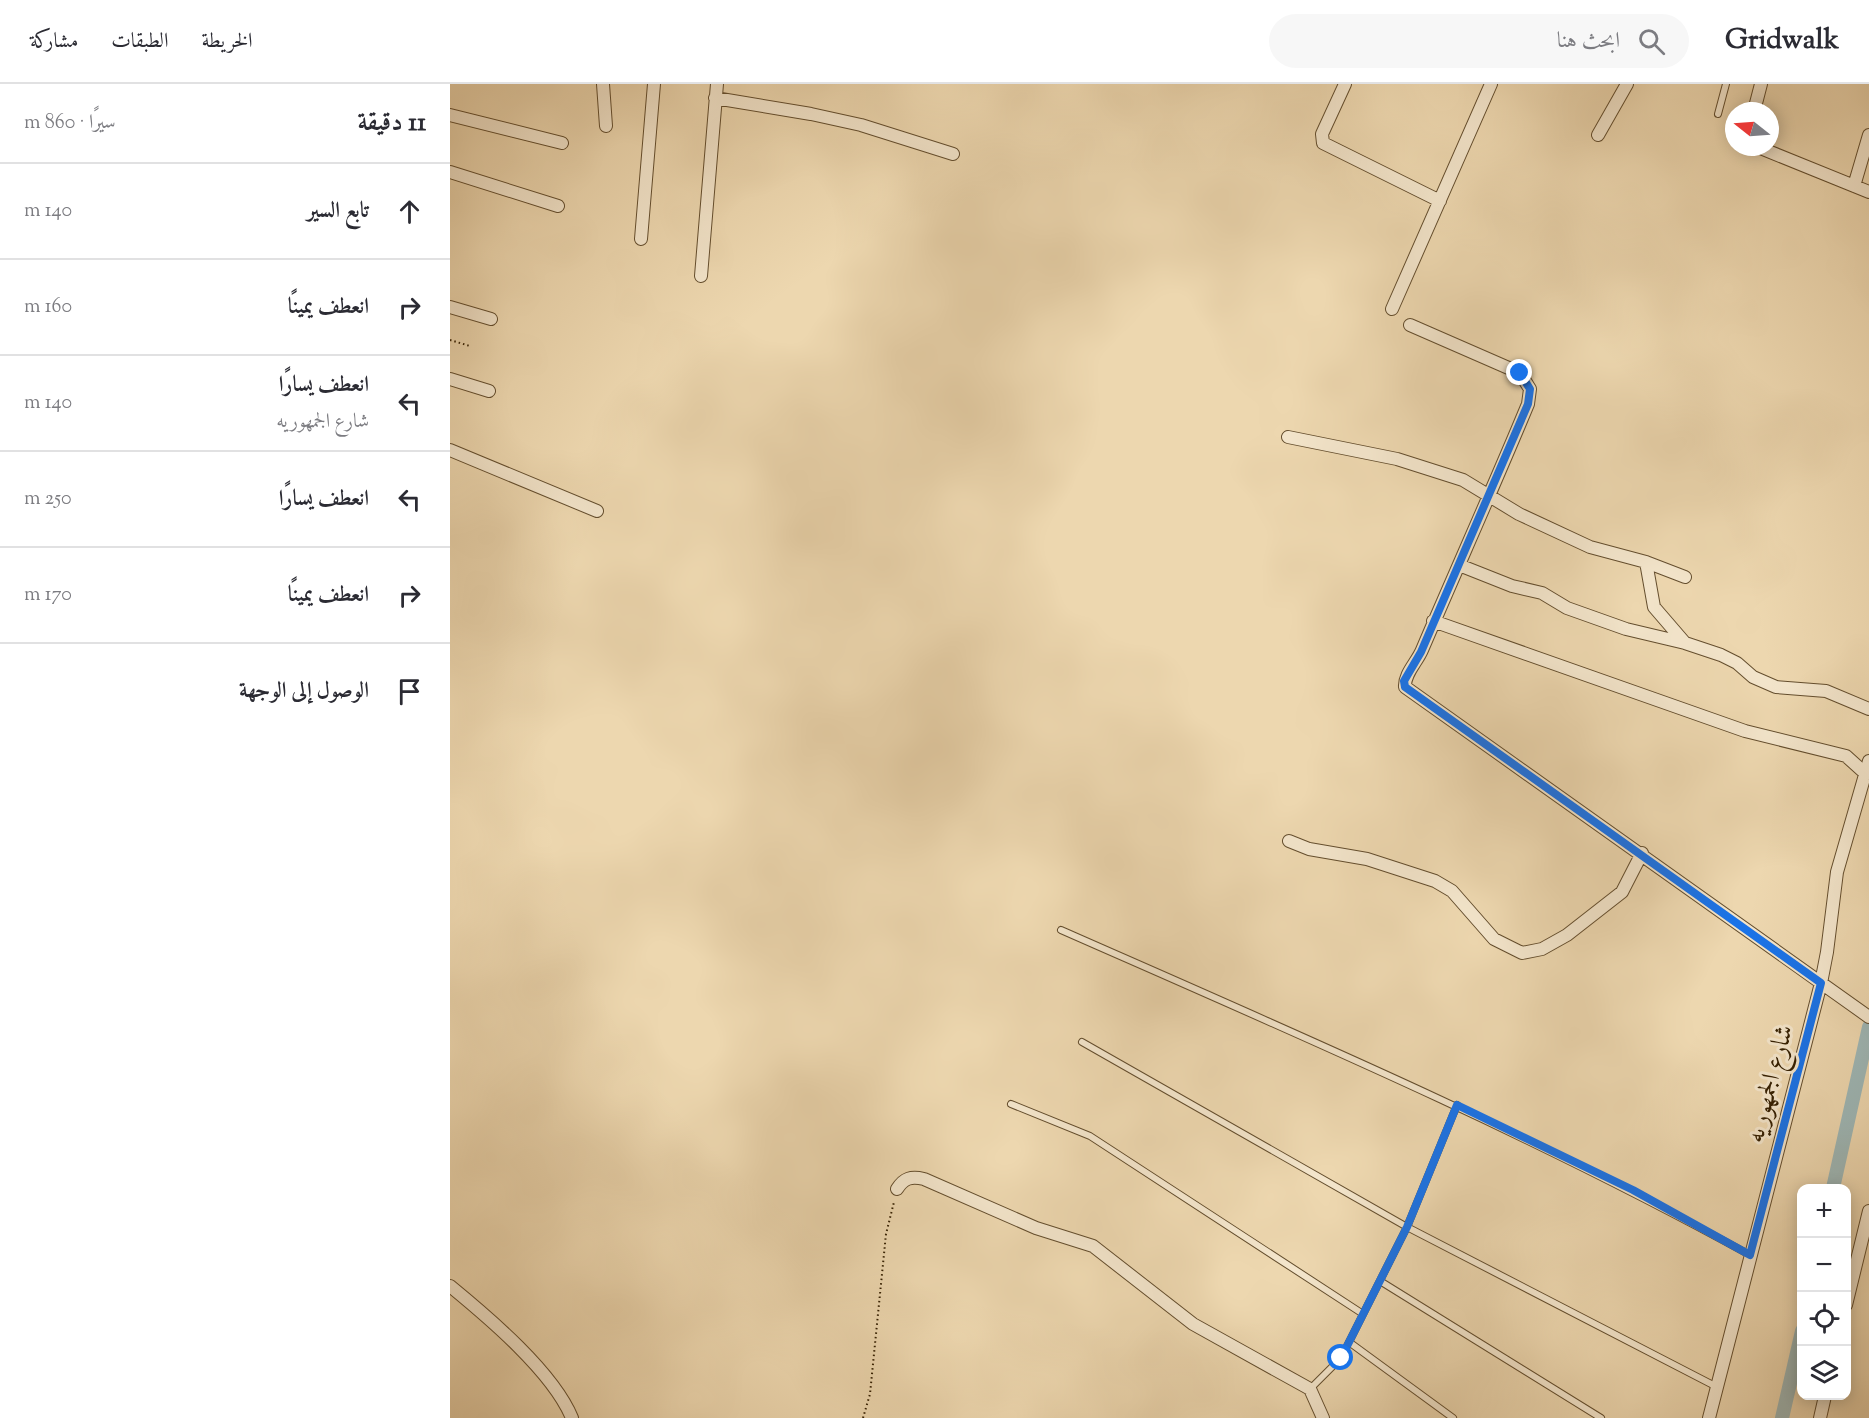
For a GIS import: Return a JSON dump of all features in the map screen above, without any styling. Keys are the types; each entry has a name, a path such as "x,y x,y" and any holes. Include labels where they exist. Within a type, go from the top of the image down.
{"street":[{"path":"603,84 606,126"},
{"path":"641,239 654,84"},
{"path":"701,276 717,84"},
{"path":"1345,84 1322,134 1323,143 1440,201"},
{"path":"1392,309 1491,84"},
{"path":"1598,135 1627,84"},
{"path":"1756,102 1761,84"},
{"path":"715,98 851,123 953,154"},
{"path":"450,115 562,143"},
{"path":"1854,186 1869,135"},
{"path":"1779,156 1869,192"},
{"path":"450,172 558,206"},
{"path":"450,307 491,319"},
{"path":"1410,325 1520,373 1530,389 1528,404 1490,495 1404,681 1408,691 1642,853 1869,1017"},
{"path":"450,379 489,391"},
{"path":"1288,437 1397,459 1464,480 1519,514 1590,547 1646,562 1685,577"},
{"path":"450,450 597,512"},
{"path":"1646,562 1654,607 1685,643"},
{"path":"1459,564 1512,586 1542,593 1568,608 1626,629 1685,643 1721,655 1737,663 1753,677 1776,687 1826,691 1869,709"},
{"path":"1433,621 1745,731 1846,756 1866,774"},
{"name":"شارع الجمهوريه","path":"1709,1418 1715,1386 1821,983 1837,872 1869,761"},
{"path":"1290,841 1309,849 1367,859 1435,881 1452,891 1494,939 1522,953 1542,949 1567,934 1622,892 1642,853"},
{"path":"897,1189 902,1181 913,1176 924,1179 1036,1228 1093,1246 1193,1324 1310,1389 1323,1418"},
{"path":"1849,1292 1869,1211"},
{"path":"450,1286 487,1317 543,1375 566,1405 572,1418"},
{"path":"1820,1418 1824,1400"}],"lane":[{"path":"1718,114 1726,84"},
{"path":"1061,930 1457,1105 1633,1190 1750,1255"},
{"path":"1082,1042 1407,1227 1612,1330 1715,1386"},
{"path":"1011,1104 1090,1136 1363,1314"},
{"path":"1310,1389 1341,1358 1407,1227 1457,1105"},
{"path":"1380,1281 1601,1418"},
{"path":"1349,1342 1453,1418"}],"path":[{"path":"450,340 470,346"},
{"path":"864,1418 870,1394 886,1234 897,1189"}],"waterway":[{"path":"1834,1184 1869,1027"},
{"path":"1782,1418 1799,1346"}],"route":[{"path":"1341,1358 1407,1227 1457,1105 1633,1190 1750,1255 1821,983 1642,853 1603,828 1405,687 1404,681 1421,652 1528,404 1530,389 1520,373"}]}
